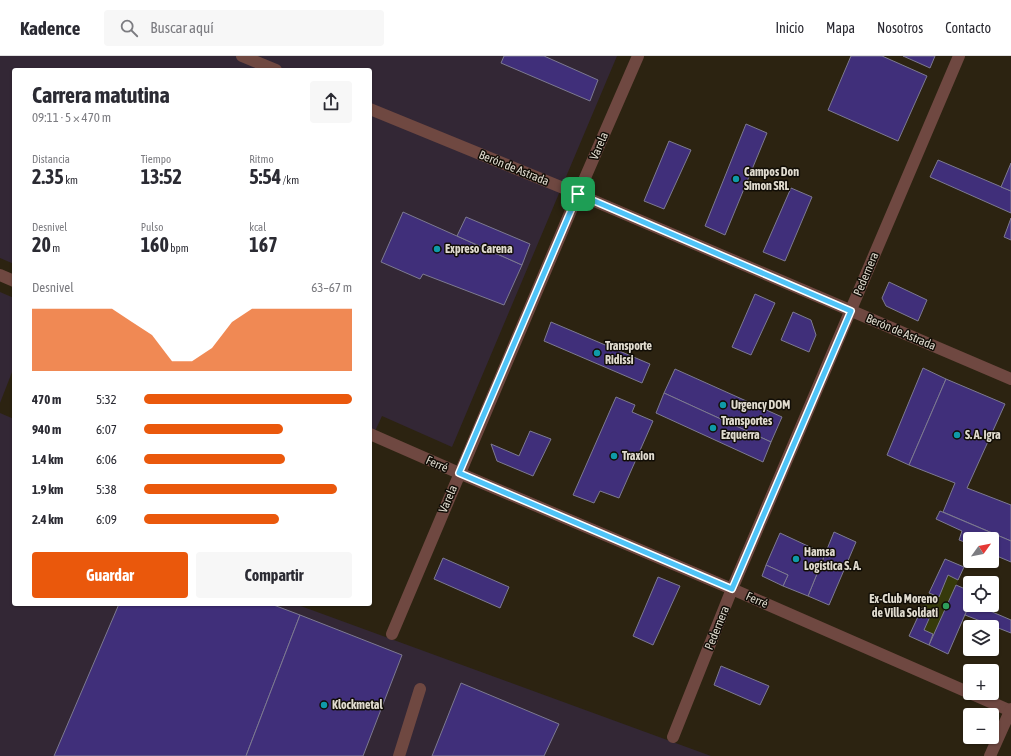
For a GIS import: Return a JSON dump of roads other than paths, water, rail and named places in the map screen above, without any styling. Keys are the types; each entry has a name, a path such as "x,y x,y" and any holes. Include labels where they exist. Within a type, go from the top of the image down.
{"street":[{"path":"242,56 270,68"},
{"name":"Varela","path":"392,634 459,473 638,56"},
{"name":"Pedernera","path":"673,737 732,589 959,56"},
{"name":"Berón de Astrada","path":"372,110 578,194 1011,379"},
{"path":"0,275 12,280"},
{"name":"Ferré","path":"372,435 1011,710"},
{"path":"399,756 420,689"},
{"path":"990,756 1011,710"}],"place":[{"name":"Campos Don Simon SRL","path":"736,179"},
{"name":"Expreso Carena","path":"437,249"},
{"name":"Transporte Ridissi","path":"597,353"},
{"name":"Urgency DOM","path":"723,405"},
{"name":"Transportes Ezquerra","path":"713,428"},
{"name":"S. A. Igra","path":"957,435"},
{"name":"Traxion","path":"614,456"},
{"name":"Hamsa Logística S. A.","path":"796,559"},
{"name":"Ex-Club Moreno de Villa Soldati","path":"946,606"},
{"name":"Klockmetal","path":"324,705"}]}
